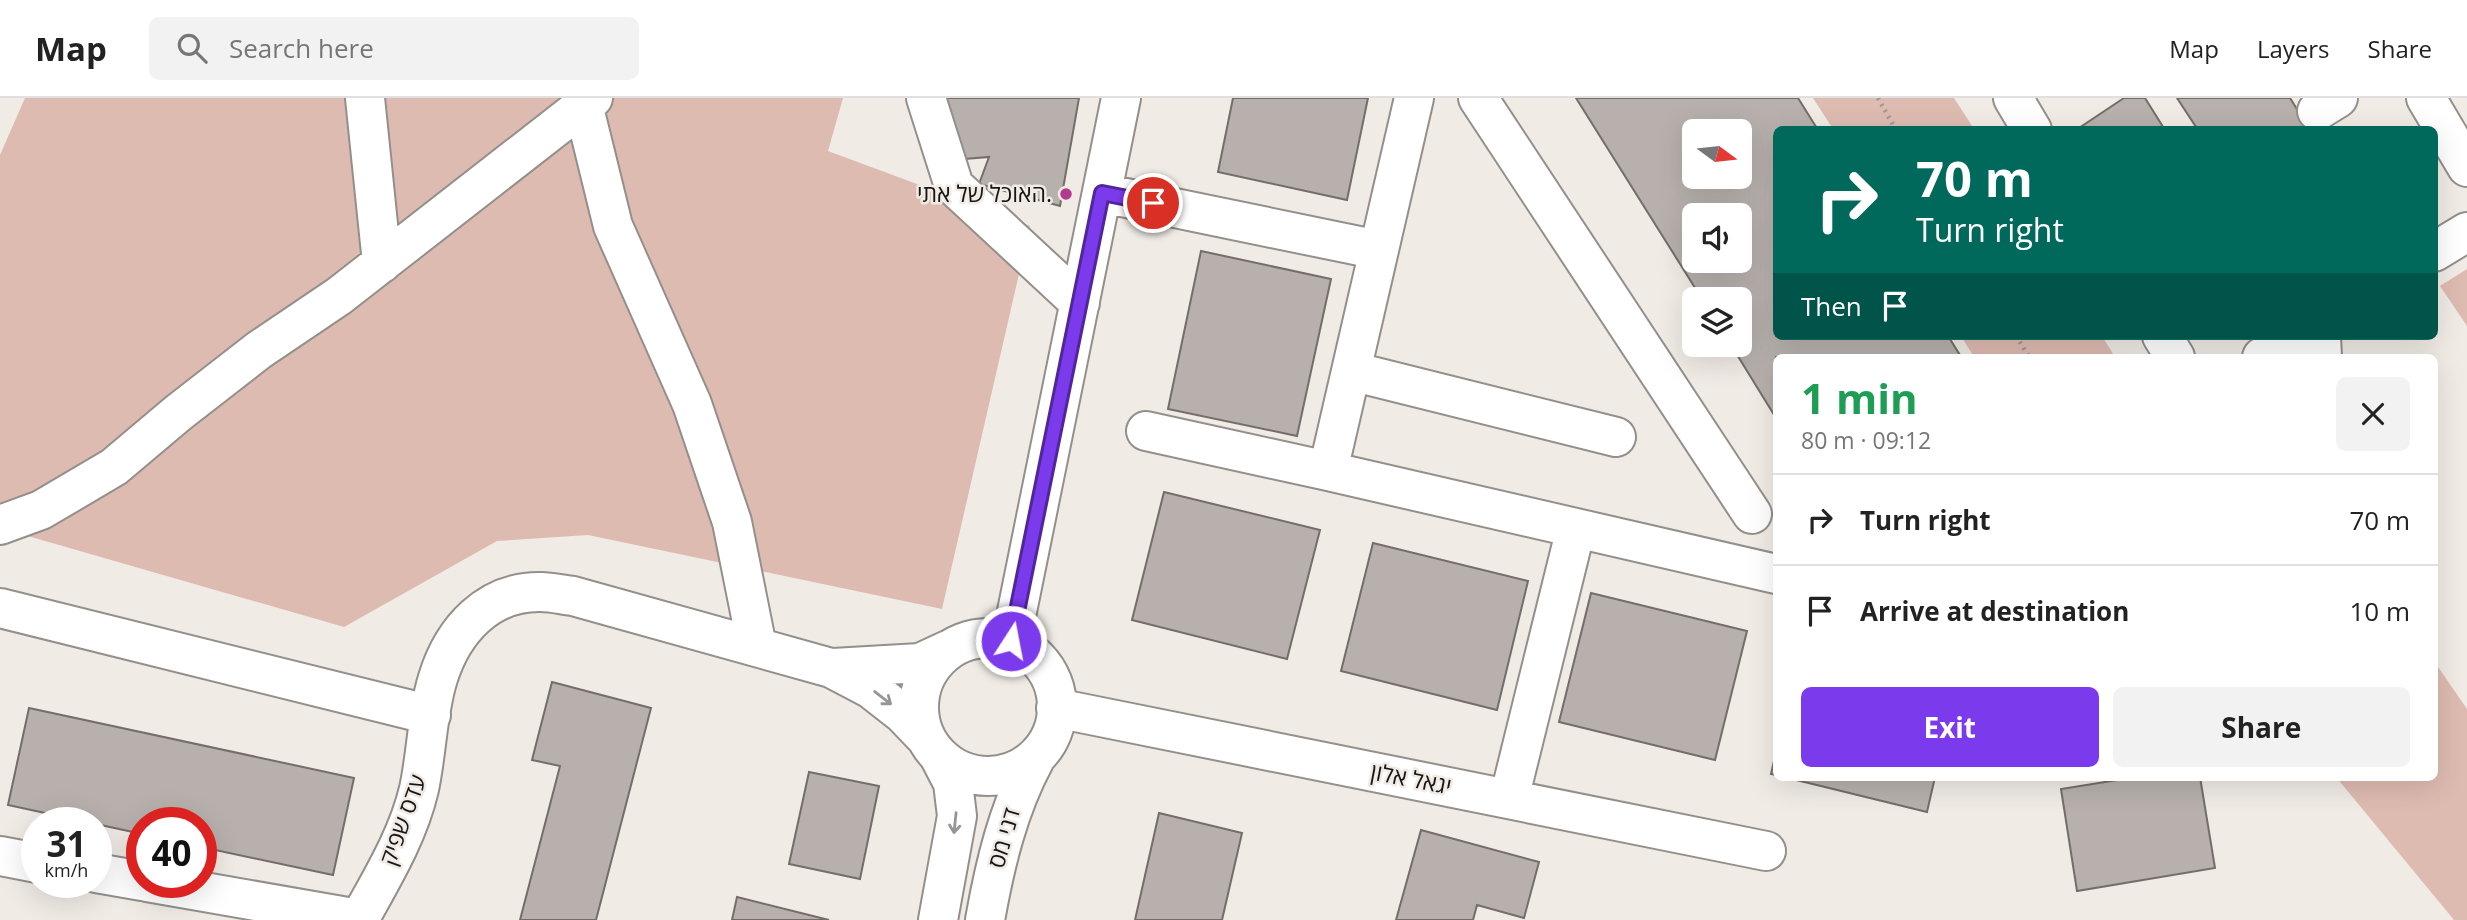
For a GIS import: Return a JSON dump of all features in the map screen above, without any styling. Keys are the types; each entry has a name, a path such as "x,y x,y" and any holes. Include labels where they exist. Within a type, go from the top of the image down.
{"street":[{"path":"365,98 382,263"},
{"path":"926,98 954,186 1080,303"},
{"path":"1011,641 1121,98"},
{"path":"1328,471 1414,98"},
{"path":"1478,98 1752,514"},
{"path":"2013,98 2030,126"},
{"path":"2426,98 2467,167"},
{"path":"0,525 41,510 114,467 239,366 382,263 588,103 613,226 692,404 732,522 757,647"},
{"path":"1102,193 1379,250"},
{"path":"2438,250 2467,232"},
{"path":"2267,354 2290,340"},
{"path":"1351,371 1616,437"},
{"path":"1146,431 1773,573"},
{"path":"1509,799 1576,528"},
{"name":"עדס שפיק","path":"359,920 398,849 418,791 438,677 469,621 494,601 515,594 542,592 573,596 831,668"},
{"path":"0,608 431,715"},
{"path":"994,638 1011,641 1032,653 1048,671 1056,694 1056,718 1050,740 1035,759 1014,772 991,777 967,774 933,748 903,714 871,689 831,668 920,663 970,640 994,638"},
{"path":"933,748 919,715 921,691 931,668 948,650"},
{"name":"יגאל אלון","path":"1056,708 1766,852"},
{"name":"דני מס","path":"933,748 953,783 957,816 939,920"},
{"name":"דני מס","path":"985,920 1006,825 1020,785 1035,759"},
{"path":"0,856 21,860"},
{"path":"217,895 359,920"}],"path":[{"path":"1878,98 1894,126"}],"shaded area":[{"path":"25,98 843,98 828,151 1030,226 942,609 588,535 497,541 344,627 0,528 0,155"},
{"path":"1813,98 1954,98 1972,126 1831,126"},
{"path":"2467,269 2467,326 2440,286"},
{"path":"1963,340 2104,340 2113,354 1972,354"},
{"path":"2438,667 2467,709 2467,920 2454,920 2339,781 2438,781"}],"building":[{"path":"939,98 1079,98 1060,206 979,184 989,157 953,160"},
{"path":"1233,98 1368,98 1347,200 1218,172"},
{"path":"1576,98 1798,98 1816,126 1773,126 1773,340 1951,340 1959,354 1773,354 1773,413 1738,357 1752,357 1752,287 1694,287 1686,273 1752,273 1752,203 1682,203 1682,267"},
{"path":"2124,98 2145,98 2162,126 2082,126"},
{"path":"2177,98 2290,98 2308,126 2195,126"},
{"path":"1201,251 1331,279 1297,436 1168,409"},
{"path":"1164,492 1320,530 1287,659 1132,620"},
{"path":"1373,543 1528,581 1497,710 1341,671"},
{"path":"1591,593 1747,631 1715,760 1559,722"},
{"path":"552,682 651,708 596,920 520,920 560,766 532,760"},
{"path":"29,708 354,778 333,875 217,850 217,807 126,807 126,831 112,828 112,807 21,808 8,805"},
{"path":"809,772 879,786 860,879 789,864"},
{"path":"1800,781 1934,781 1927,812"},
{"path":"2111,781 2201,781 2215,868 2077,891 2061,789"},
{"path":"1159,813 1242,833 1222,920 1135,920"},
{"path":"1421,830 1539,862 1524,918 1477,905 1473,920 1396,920"},
{"path":"737,897 829,920 732,920"}],"place":[{"name":"האוכל של אתי.","path":"1066,194"}],"route":[{"path":"1011,641 1102,193 1153,203"}]}
